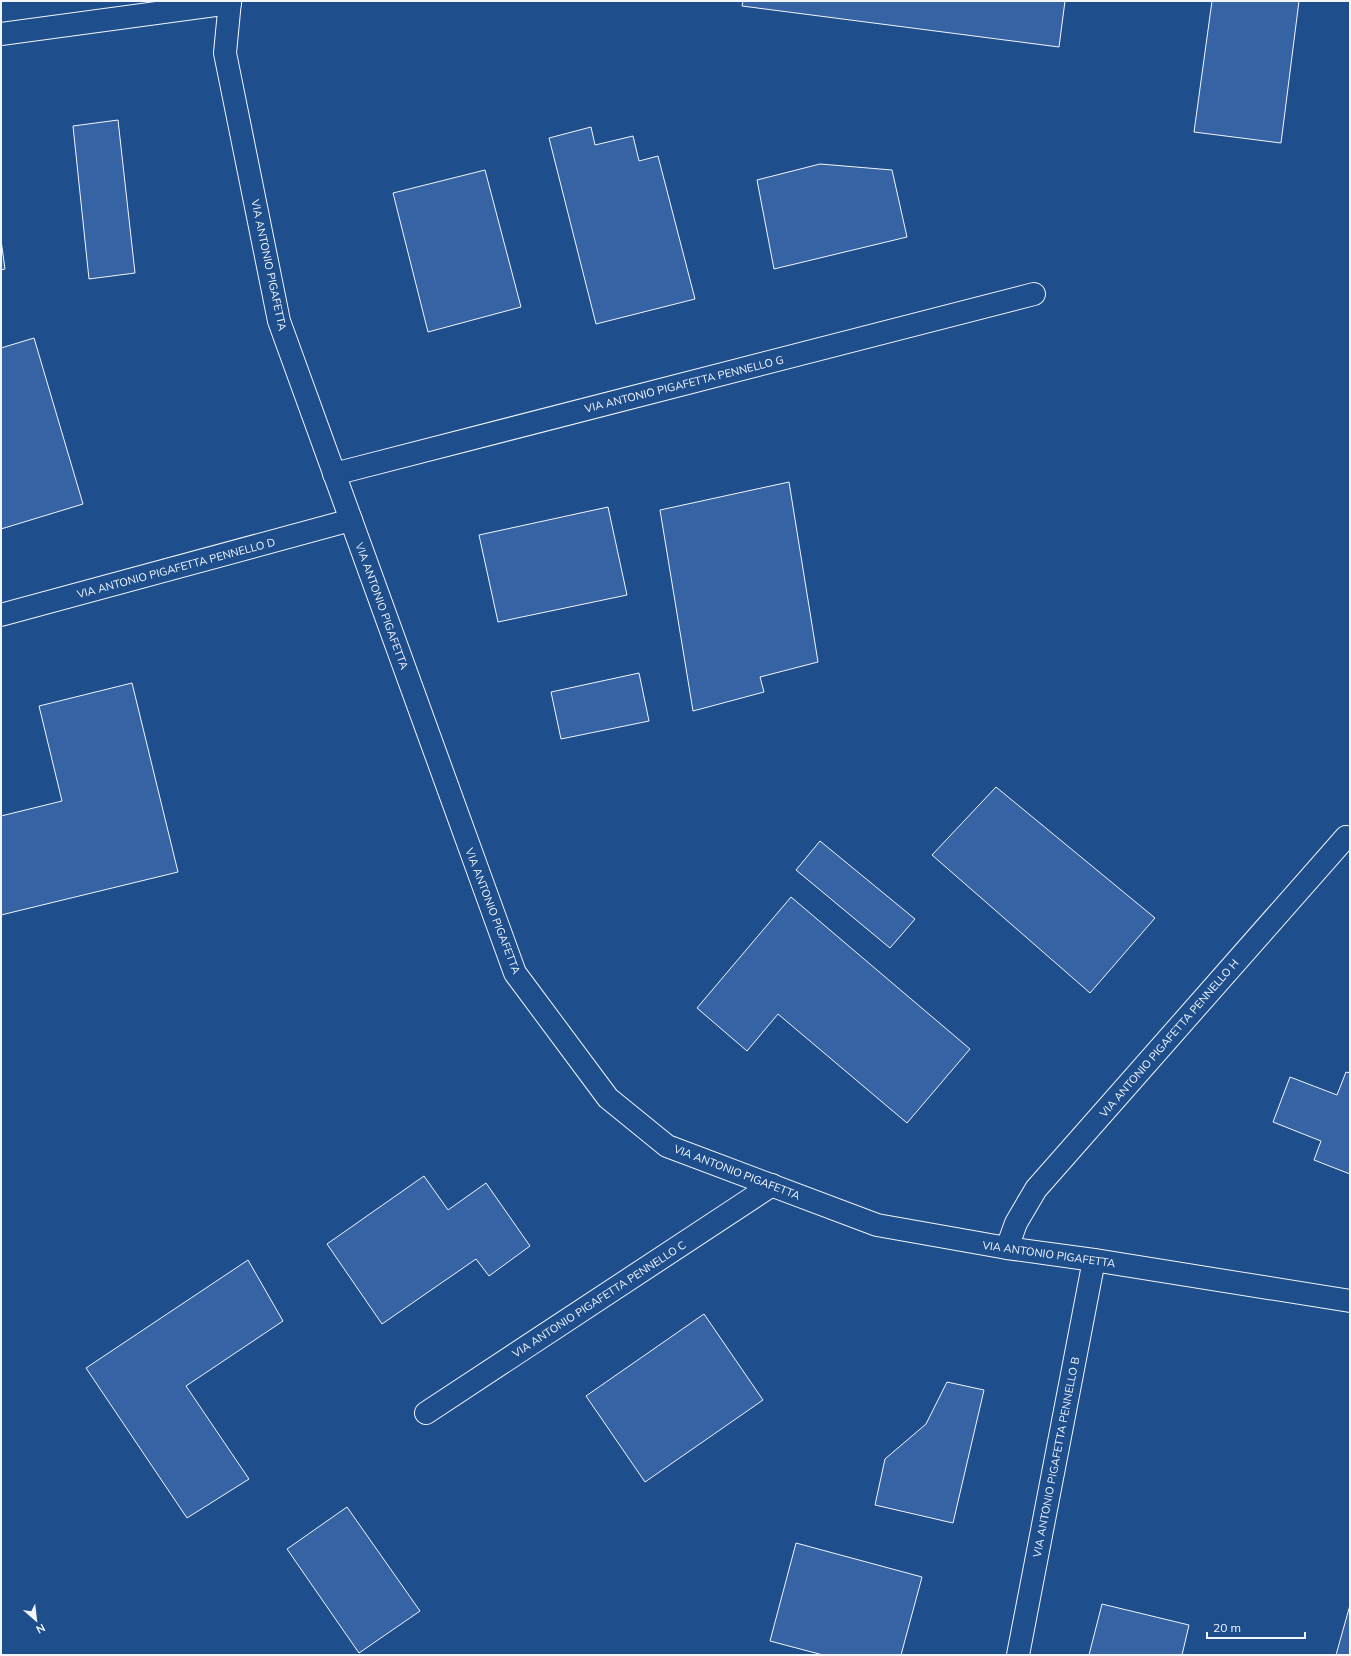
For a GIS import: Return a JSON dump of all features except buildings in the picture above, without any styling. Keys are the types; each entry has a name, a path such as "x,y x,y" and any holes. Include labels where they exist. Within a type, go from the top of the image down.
{"street":[{"path":"1,34 230,2"},
{"name":"VIA ANTONIO PIGAFETTA","path":"230,2 225,53 279,321 515,973 608,1098 667,1146 877,1225 1007,1248 1094,1260 1350,1302"},
{"name":"VIA ANTONIO PIGAFETTA PENNELLO G","path":"334,474 1034,294"},
{"name":"VIA ANTONIO PIGAFETTA PENNELLO D","path":"1,615 351,520"},
{"name":"VIA ANTONIO PIGAFETTA PENNELLO H","path":"1007,1248 1016,1223 1036,1189 1346,837"},
{"name":"VIA ANTONIO PIGAFETTA PENNELLO C","path":"426,1413 772,1185"},
{"name":"VIA ANTONIO PIGAFETTA PENNELLO B","path":"1018,1655 1094,1260"}]}
